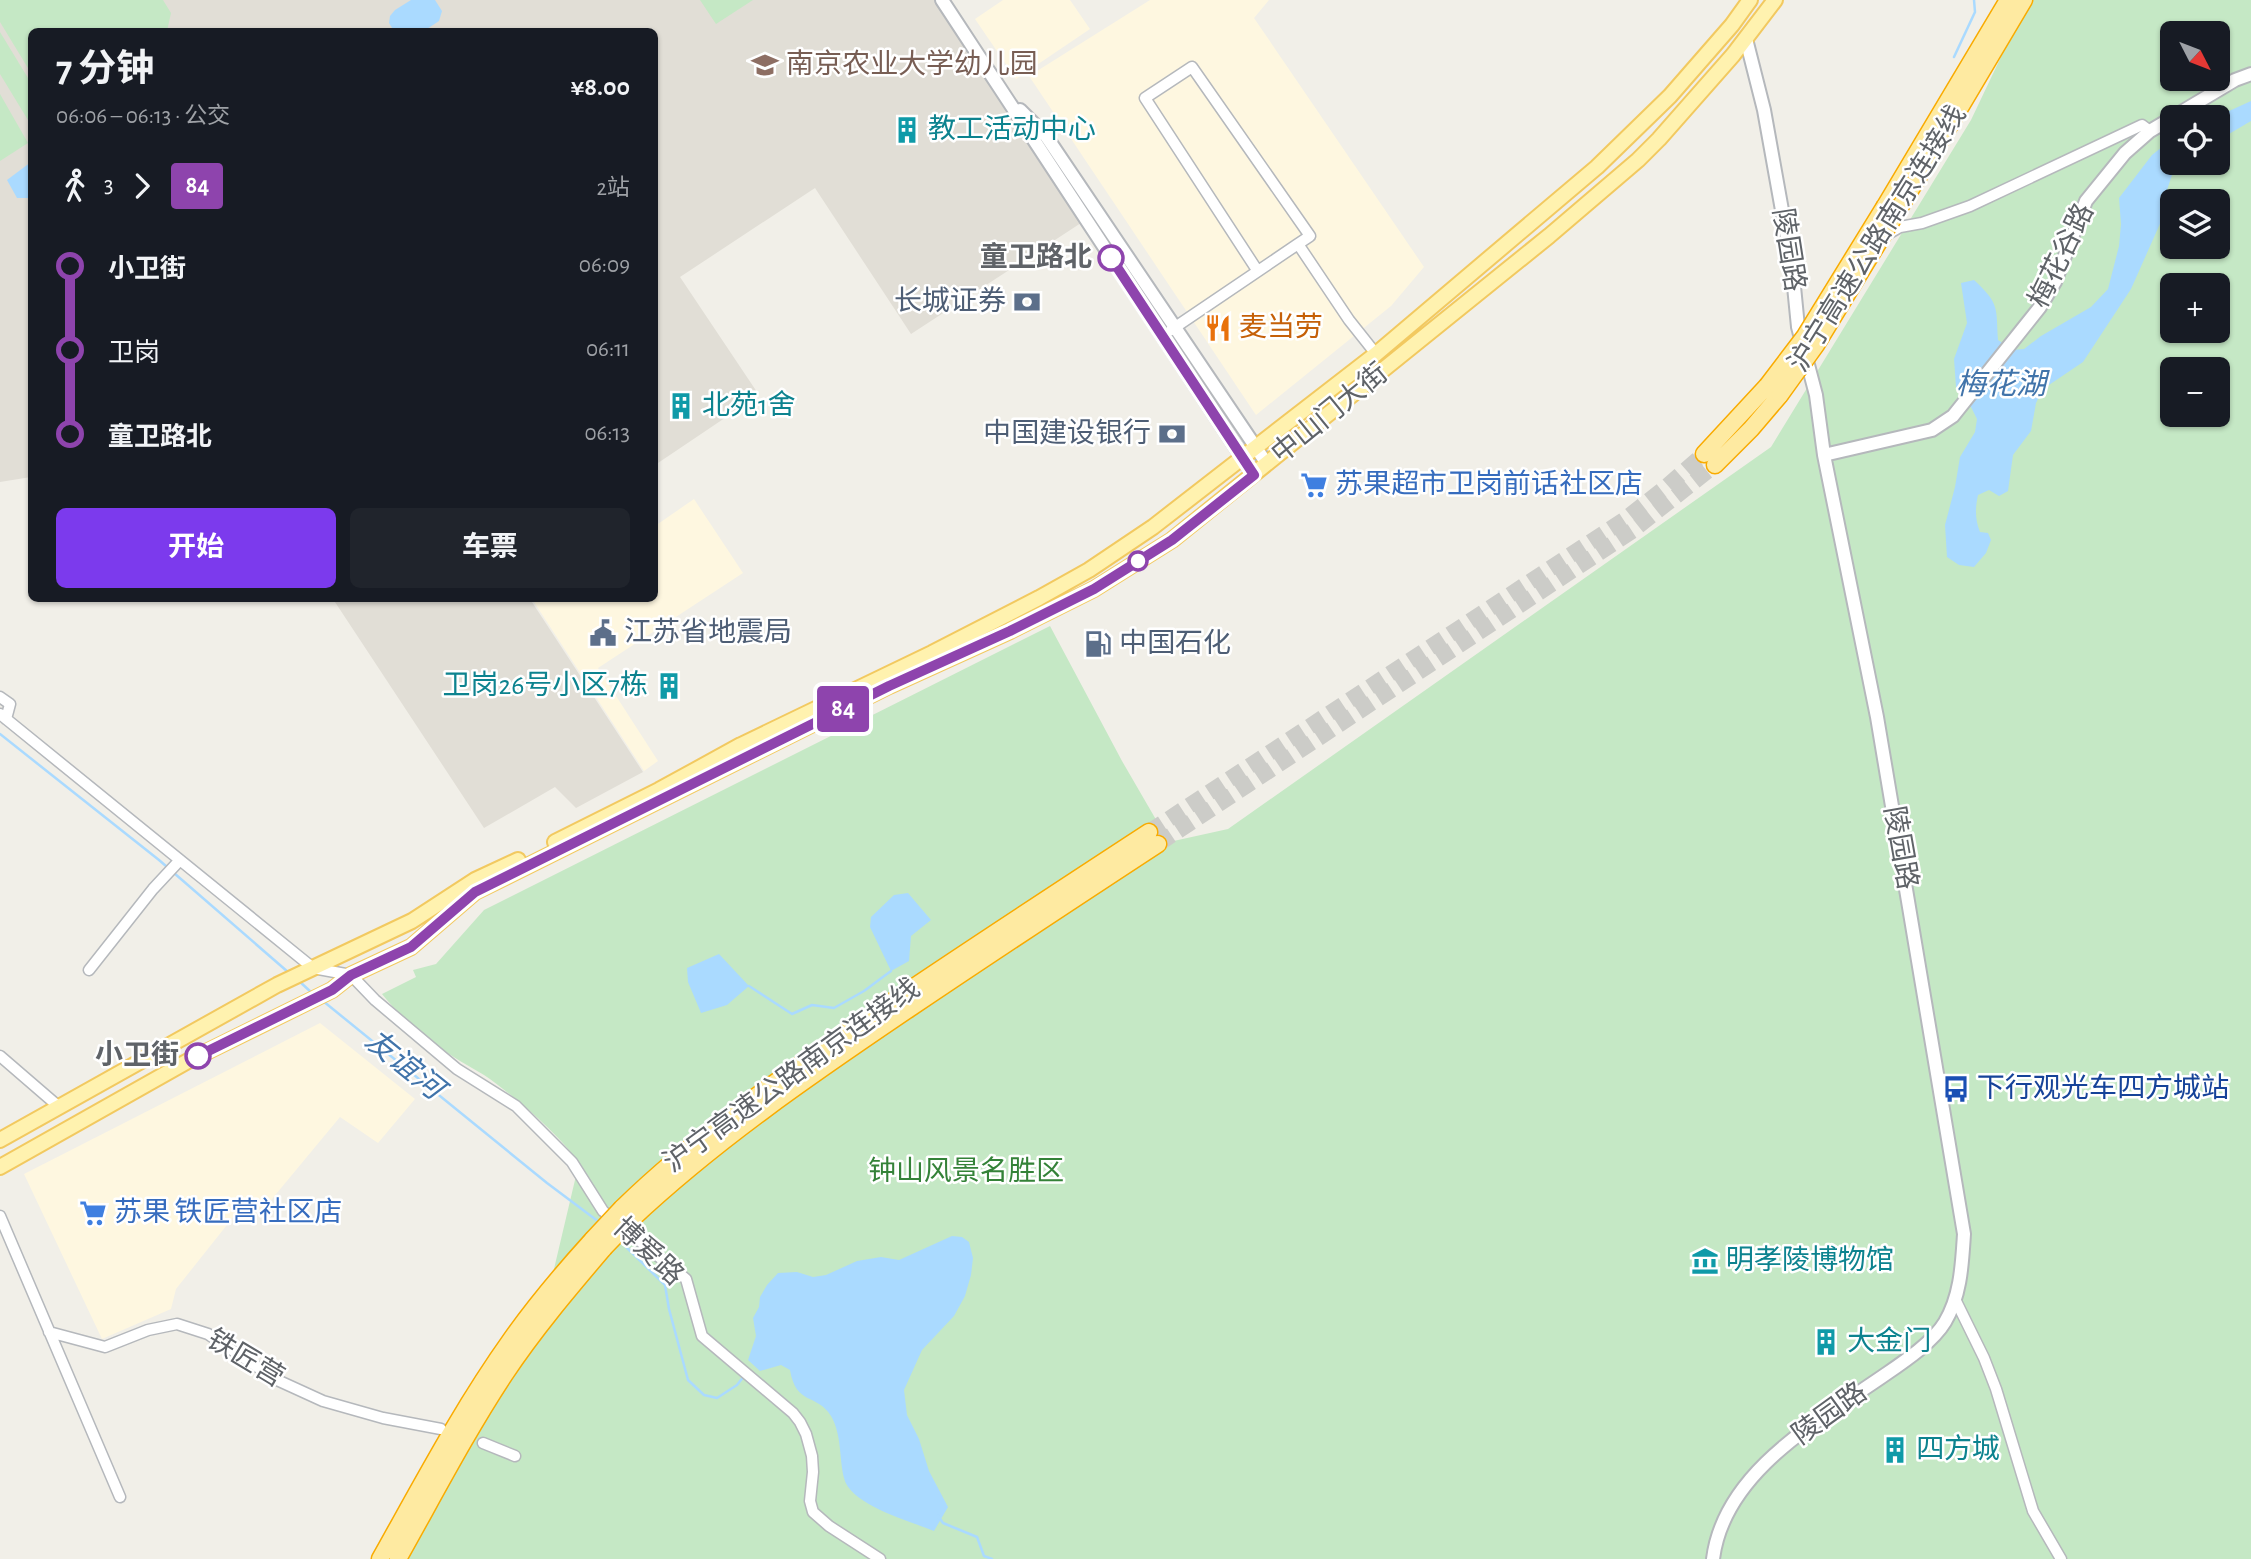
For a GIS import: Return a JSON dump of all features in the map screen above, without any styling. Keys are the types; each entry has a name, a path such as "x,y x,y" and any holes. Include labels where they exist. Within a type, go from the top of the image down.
{"highway":[{"name":"沪宁高速公路南京连接线","path":"1709,460 1751,429 1792,356 1842,279 2008,0"},
{"name":"沪宁高速公路南京连接线","path":"1773,391 1816,345 2024,0"},
{"name":"沪宁高速公路南京连接线","path":"380,1559 435,1460 489,1372 534,1309 599,1244 685,1150 793,1069 1000,929 1154,838"},
{"name":"沪宁高速公路南京连接线","path":"398,1559 459,1448 505,1373 599,1244"}],"main road":[{"name":"中山门大街","path":"0,1140 277,985 412,921 475,880 659,790 741,745 932,653 1089,570 1153,527 1376,354 1627,140 1670,96 1732,25 1750,0"},
{"name":"中山门大街","path":"0,1167 188,1061 303,1005 332,990 351,975 411,947 475,892 889,686 1094,589 1172,540 1549,236 1638,160 1746,40 1776,0"}],"street":[{"path":"942,0 1254,475"},
{"name":"陵园路","path":"1713,1559 1715,1539 1721,1523 1758,1471 1791,1441 1912,1356 1945,1323 1961,1278 1964,1234 1879,729 1824,455 1816,395 1798,327 1792,265 1764,110 1746,40"},
{"path":"1162,336 1310,236 1192,67 1144,98 1257,270"},
{"name":"梅花谷路","path":"2194,105 2235,80 2251,74"},
{"path":"1004,96 1046,136 1267,464"},
{"path":"1798,327 1833,315 1882,237 1900,227 1922,223 1970,206 2143,125 2150,131"},
{"name":"梅花谷路","path":"1824,455 1932,430 1961,408 2040,307 2055,282 2086,201 2125,153 2160,125"},
{"path":"1298,244 1349,320 1376,354"},
{"path":"0,697 10,704 3,717 178,863 313,968 351,975"},
{"path":"89,970 178,863"},
{"name":"博爱路","path":"351,975 375,1000 457,1069 516,1106 572,1162 603,1211 686,1279 702,1336 793,1413 806,1434 812,1456 810,1501 813,1512 829,1527 880,1559"},
{"path":"0,1056 58,1106"},
{"path":"0,1216 120,1497"},
{"path":"1955,1300 1996,1389 2033,1511 2062,1559"},
{"name":"铁匠营","path":"49,1332 105,1347 148,1330 177,1324 208,1334 277,1381 323,1401 383,1418 441,1429"},
{"path":"483,1443 515,1456"}],"shaded area":[{"path":"0,0 934,0 1081,223 911,334 815,188 680,277 759,395 658,463 658,28 28,28 28,477 0,482"},
{"path":"1003,0 1070,0 1090,29 1016,79 975,19"},
{"path":"1150,0 1269,0 1254,18 1424,267 1391,306 1256,415 1029,76"},
{"name":"江苏省地震局","path":"694,499 743,573 598,668 658,761 644,771 534,602 658,602 658,524"},
{"path":"335,602 532,602 643,772 576,808 555,787 484,828"},
{"path":"320,1023 415,1099 378,1143 340,1117 262,1211 246,1201 176,1289 171,1309 102,1339 24,1174"}],"green space":[{"path":"0,0 163,0 171,13 168,28 28,28 28,68 0,22"},
{"path":"700,0 753,0 716,24"},
{"name":"钟山风景名胜区","path":"2028,0 2251,0 2251,1559 402,1559 541,1324 579,1163 560,1140 521,1104 484,1075 429,1039 382,994 416,977 413,970 436,964 484,910 1050,626 1169,842 1228,829 1771,447 1971,120"},
{"path":"0,32 28,78 28,120 0,74"},
{"path":"0,94 28,143 0,161"}],"water":[{"path":"411,0 435,0 442,11 439,21 428,28 392,28 389,23 390,16"},
{"path":"2251,101 2251,121 2230,133 2230,111"},
{"name":"梅花湖","path":"2160,149 2160,175 2172,175 2167,189 2160,189 2160,224 2131,289 2083,362 2043,389 2036,403 2031,431 2013,455 2008,491 1999,496 1989,490 1978,495 1978,527 1980,532 1988,533 1991,540 1986,553 1974,567 1959,565 1947,557 1945,525 1960,457 1975,432 1977,419 1956,387 1954,359 1967,323 1961,283 1974,280 1988,295 1995,307 1998,340 2013,350 2024,349 2091,307 2108,289 2119,246 2119,198"},
{"path":"28,164 28,198 17,198 7,180"},
{"path":"908,893 931,920 911,936 909,961 891,971 870,927 871,917 894,895"},
{"path":"719,954 749,986 727,1005 701,1013 688,982 687,968"},
{"path":"952,1236 962,1237 969,1242 973,1258 965,1296 954,1316 922,1350 904,1390 907,1415 919,1439 929,1471 948,1507 934,1531 882,1511 857,1496 844,1478 837,1431 831,1416 820,1404 797,1389 790,1370 781,1365 760,1371 748,1360 756,1336 753,1318 759,1307 760,1297 778,1273 797,1272 813,1277 826,1275 857,1261 881,1257 899,1260"}],"waterway":[{"path":"1954,57 1975,12 1974,0"},
{"name":"友谊河","path":"0,734 159,860 288,972"},
{"path":"749,986 792,1014 812,1005 834,1008 891,971"},
{"name":"友谊河","path":"299,981 312,993"},
{"name":"友谊河","path":"323,1001 599,1222"},
{"name":"友谊河","path":"620,1241 665,1285 688,1380 704,1395 717,1398 737,1385 744,1376"},
{"name":"友谊河","path":"938,1516 943,1523 977,1537 984,1556 992,1559"}],"tunnel":[{"path":"1149,832 1624,520 1704,454"},
{"path":"1158,844 1632,531 1715,465"}],"bus line":[{"name":"84","path":"198,1056 332,990 351,975 411,947 475,892 513,872 889,686 1094,589 1172,540 1254,475 1111,258"}],"place":[{"name":"南京农业大学幼儿园","path":"765,65"},
{"name":"教工活动中心","path":"907,130"},
{"name":"童卫路北","path":"1111,258"},
{"name":"长城证券","path":"1027,302"},
{"name":"麦当劳","path":"1218,328"},
{"name":"北苑1舍","path":"681,406"},
{"name":"中国建设银行","path":"1172,434"},
{"name":"苏果超市卫岗前话社区店","path":"1314,485"},
{"name":"江苏省地震局","path":"603,633"},
{"name":"中国石化","path":"1098,644"},
{"name":"卫岗26号小区7栋","path":"669,686"},
{"name":"小卫街","path":"198,1056"},
{"name":"下行观光车四方城站","path":"1956,1089"},
{"name":"苏果 铁匠营社区店","path":"93,1213"},
{"name":"明孝陵博物馆","path":"1705,1261"},
{"name":"大金门","path":"1826,1342"},
{"name":"四方城","path":"1895,1450"}]}
